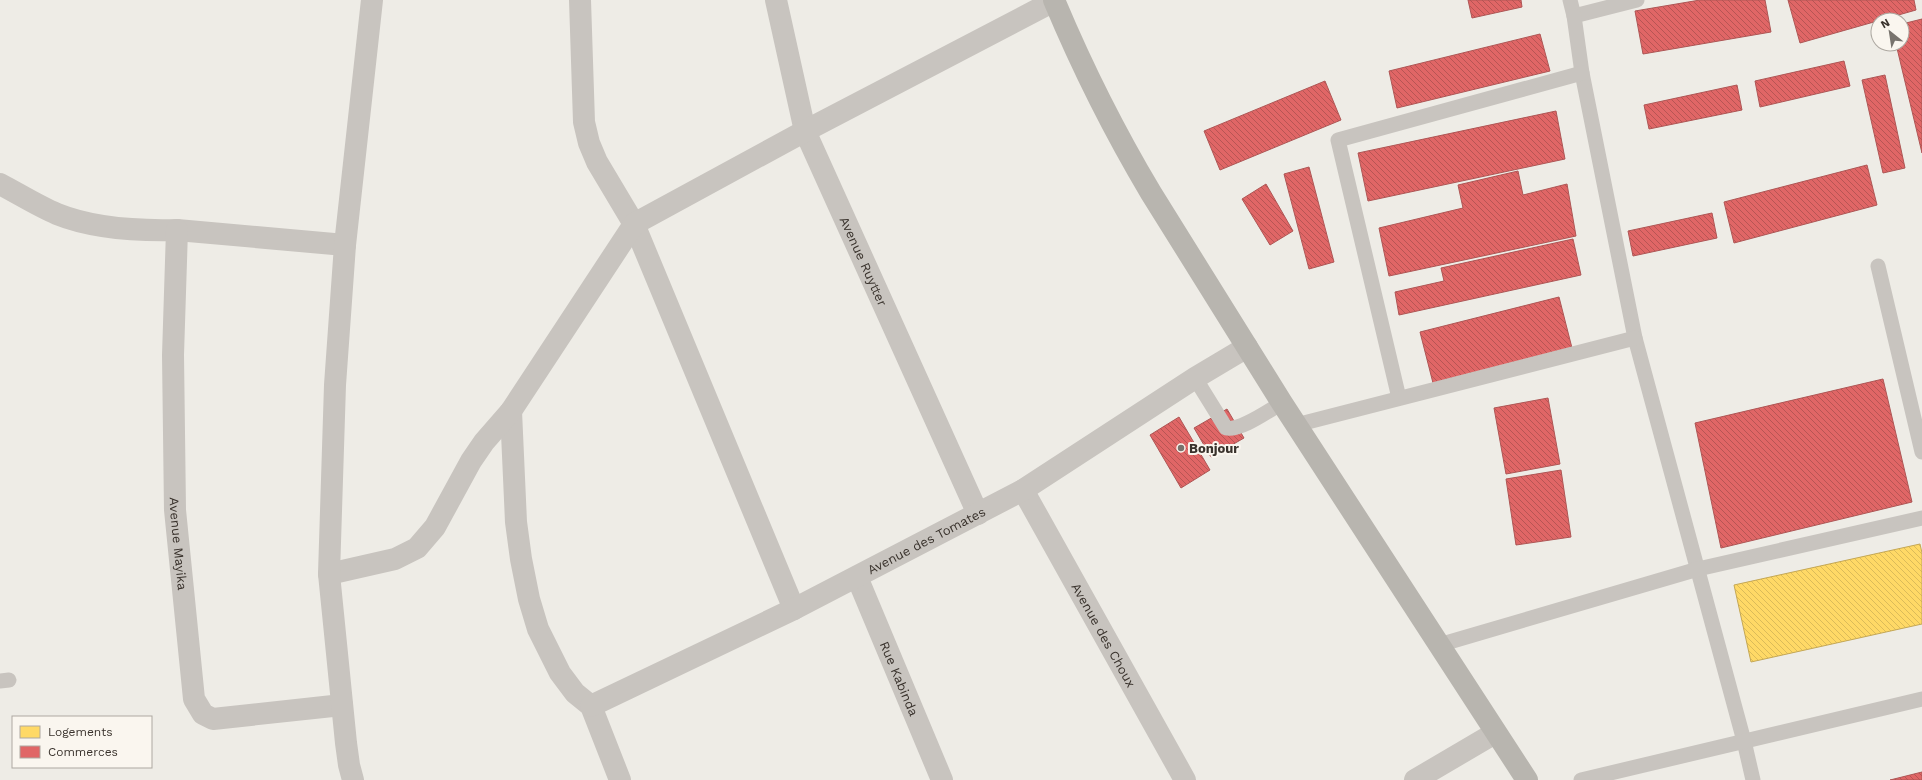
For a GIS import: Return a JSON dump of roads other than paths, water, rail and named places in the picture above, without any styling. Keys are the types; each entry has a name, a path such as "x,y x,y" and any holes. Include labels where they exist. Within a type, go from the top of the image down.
{"main road":[{"path":"1054,0 1090,82 1131,160 1282,403 1494,733 1527,780"}],"street":[{"path":"353,780 349,765 342,705 329,574 335,385 345,245 372,0"},
{"path":"580,0 584,122 597,162 634,224 794,609"},
{"name":"Avenue Ruytter","path":"776,0 805,131 978,514"},
{"path":"329,574 395,559 417,548 435,527 471,461 484,442 511,411 634,224 805,131 1054,0"},
{"path":"0,184 57,214 94,225 153,231 177,230 345,245"},
{"name":"Avenue Mayika","path":"177,230 173,354 175,510 194,699 203,714 213,720 342,705"},
{"name":"Avenue des Tomates","path":"591,706 794,609 1023,490 1195,378 1247,348"},
{"path":"511,411 516,522 521,560 529,599 538,629 560,674 575,693 591,706 620,780"},
{"name":"Avenue des Choux","path":"1023,490 1186,780"},
{"name":"Rue Kabinda","path":"857,577 942,780"},
{"path":"1415,780 1494,733"}],"lane":[{"path":"1570,0 1574,16 1582,73 1635,338 1744,741 1753,780"},
{"path":"1574,16 1637,0"},
{"path":"1399,398 1338,140 1582,73"},
{"path":"1878,266 1922,452"},
{"path":"1296,424 1635,338"},
{"path":"1195,378 1226,428 1230,429 1239,427 1282,403"},
{"path":"1439,646 1698,569 1922,518"},
{"path":"1581,780 1922,699"}],"place":[{"name":"Bonjour","path":"1181,448"}]}
